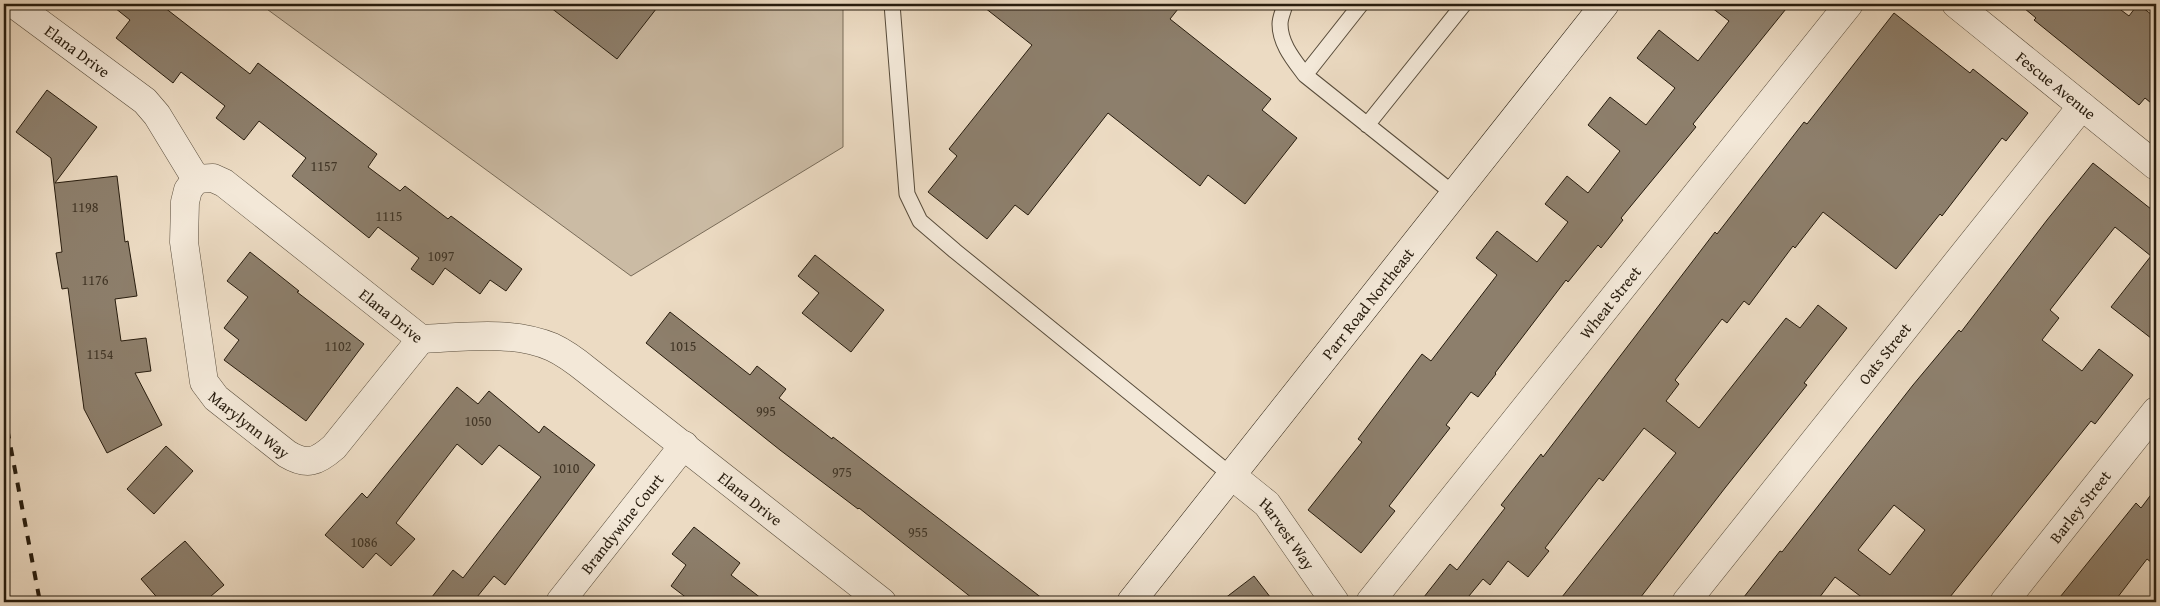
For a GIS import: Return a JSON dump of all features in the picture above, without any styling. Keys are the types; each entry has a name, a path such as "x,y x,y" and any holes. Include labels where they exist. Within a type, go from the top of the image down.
{"street":[{"name":"Elana Drive","path":"14,4 145,101 157,115 196,179 213,178 224,183 421,339 504,336 532,340 553,348 588,370 882,602"},
{"name":"Parr Road Northeast","path":"1131,602 1605,4"},
{"name":"Wheat Street","path":"1370,602 1849,4"},
{"name":"Fescue Avenue","path":"1956,4 2156,166"},
{"name":"Oats Street","path":"1686,602 2082,106"},
{"name":"Marylynn Way","path":"196,179 188,190 185,202 184,242 204,382 216,398 286,454 297,460 320,459 334,447 421,339"},
{"name":"Barley Street","path":"2004,602 2156,411"},
{"name":"Brandywine Court","path":"560,602 684,445"},
{"name":"Harvest Way","path":"1232,475 1267,504 1335,602"}],"lane":[{"path":"892,4 908,194 920,220 955,252 1232,475"},
{"path":"1285,4 1280,24 1283,41 1292,58 1305,75 1454,194"},
{"path":"1305,75 1361,4"},
{"path":"1367,125 1462,5"}],"shaded area":[{"path":"260,4 843,4 843,147 631,276"}],"building":[{"path":"110,4 160,4 250,74 258,63 377,154 368,167 400,191 405,186 448,219 451,216 522,269 506,291 490,280 480,294 445,268 433,285 411,269 419,258 378,227 369,238 292,176 306,158 259,121 244,140 216,118 225,106 181,72 173,83 116,38 130,20"},
{"path":"546,4 660,4 617,59"},
{"path":"980,4 1182,4 1170,19 1271,99 1262,110 1297,138 1245,204 1208,175 1200,186 1108,113 1028,215 1015,205 987,239 928,192 957,156 949,149 1032,45"},
{"path":"1707,4 1790,4 1693,124 1696,127 1621,218 1623,220 1601,248 1598,245 1568,282 1566,280 1478,397 1471,392 1446,425 1450,428 1389,506 1395,511 1361,553 1308,510 1362,442 1358,439 1422,354 1431,361 1497,275 1476,258 1497,231 1537,262 1568,222 1545,204 1567,176 1588,193 1620,151 1588,125 1610,97 1646,125 1675,88 1637,58 1659,30 1698,61 1729,21"},
{"path":"2019,4 2113,4 2129,16 2138,4 2156,18 2156,107 2145,98 2139,105 2034,20 2036,18"},
{"path":"1894,13 1970,73 1973,69 2028,113 2006,141 2002,138 1942,216 1940,214 1896,269 1823,212 1795,248 1793,246 1749,305 1744,301 1727,323 1722,319 1675,380 1679,384 1666,401 1699,428 1786,318 1800,328 1818,305 1847,328 1804,383 1807,385 1637,602 1558,602 1676,453 1644,428 1603,481 1599,478 1545,548 1549,551 1528,577 1508,561 1490,585 1483,579 1464,602 1420,602 1450,564 1457,570 1505,508 1501,505 1541,454 1543,457 1715,232 1717,234 1804,122 1807,124"},
{"path":"47,90 97,127 55,183 117,176 125,242 128,241 137,296 115,299 121,341 146,338 151,371 135,373 162,425 107,453 84,409 68,288 62,289 56,253 62,252 51,158 16,132"},
{"path":"2093,163 2156,213 2156,342 2111,307 2151,256 2115,227 2050,310 2059,318 2042,340 2082,371 2099,349 2133,375 2095,424 2091,421 1946,602 1868,602 1835,577 1816,602 1740,602 1780,551 1782,552 1913,385 1959,330 1961,332","holes":["1894,505 1925,530 1890,575 1858,550"]},
{"path":"250,252 299,291 297,292 364,344 306,421 224,360 239,340 224,328 248,297 227,281"},
{"path":"815,255 884,310 851,352 802,313 819,293 798,276"},
{"path":"670,312 750,375 757,366 786,389 779,398 832,439 833,437 1047,602 977,602 859,508 780,450 646,343"},
{"path":"457,387 478,404 489,391 539,433 544,426 595,465 505,585 494,576 473,602 428,602 453,570 463,578 541,477 499,445 482,465 457,444 396,523 415,539 391,566 376,553 363,568 325,535 362,493 367,498"},
{"path":"166,446 193,471 154,514 127,489"},
{"path":"2156,488 2156,566 2147,559 2114,602 2056,602 2136,503 2141,508"},
{"path":"694,527 740,563 731,575 766,602 692,602 671,586 686,565 672,554"},
{"path":"185,541 224,585 204,602 161,602 141,579"},
{"path":"1254,576 1274,602 1220,602"}],"railway":[{"path":"4,412 40,602"}]}
